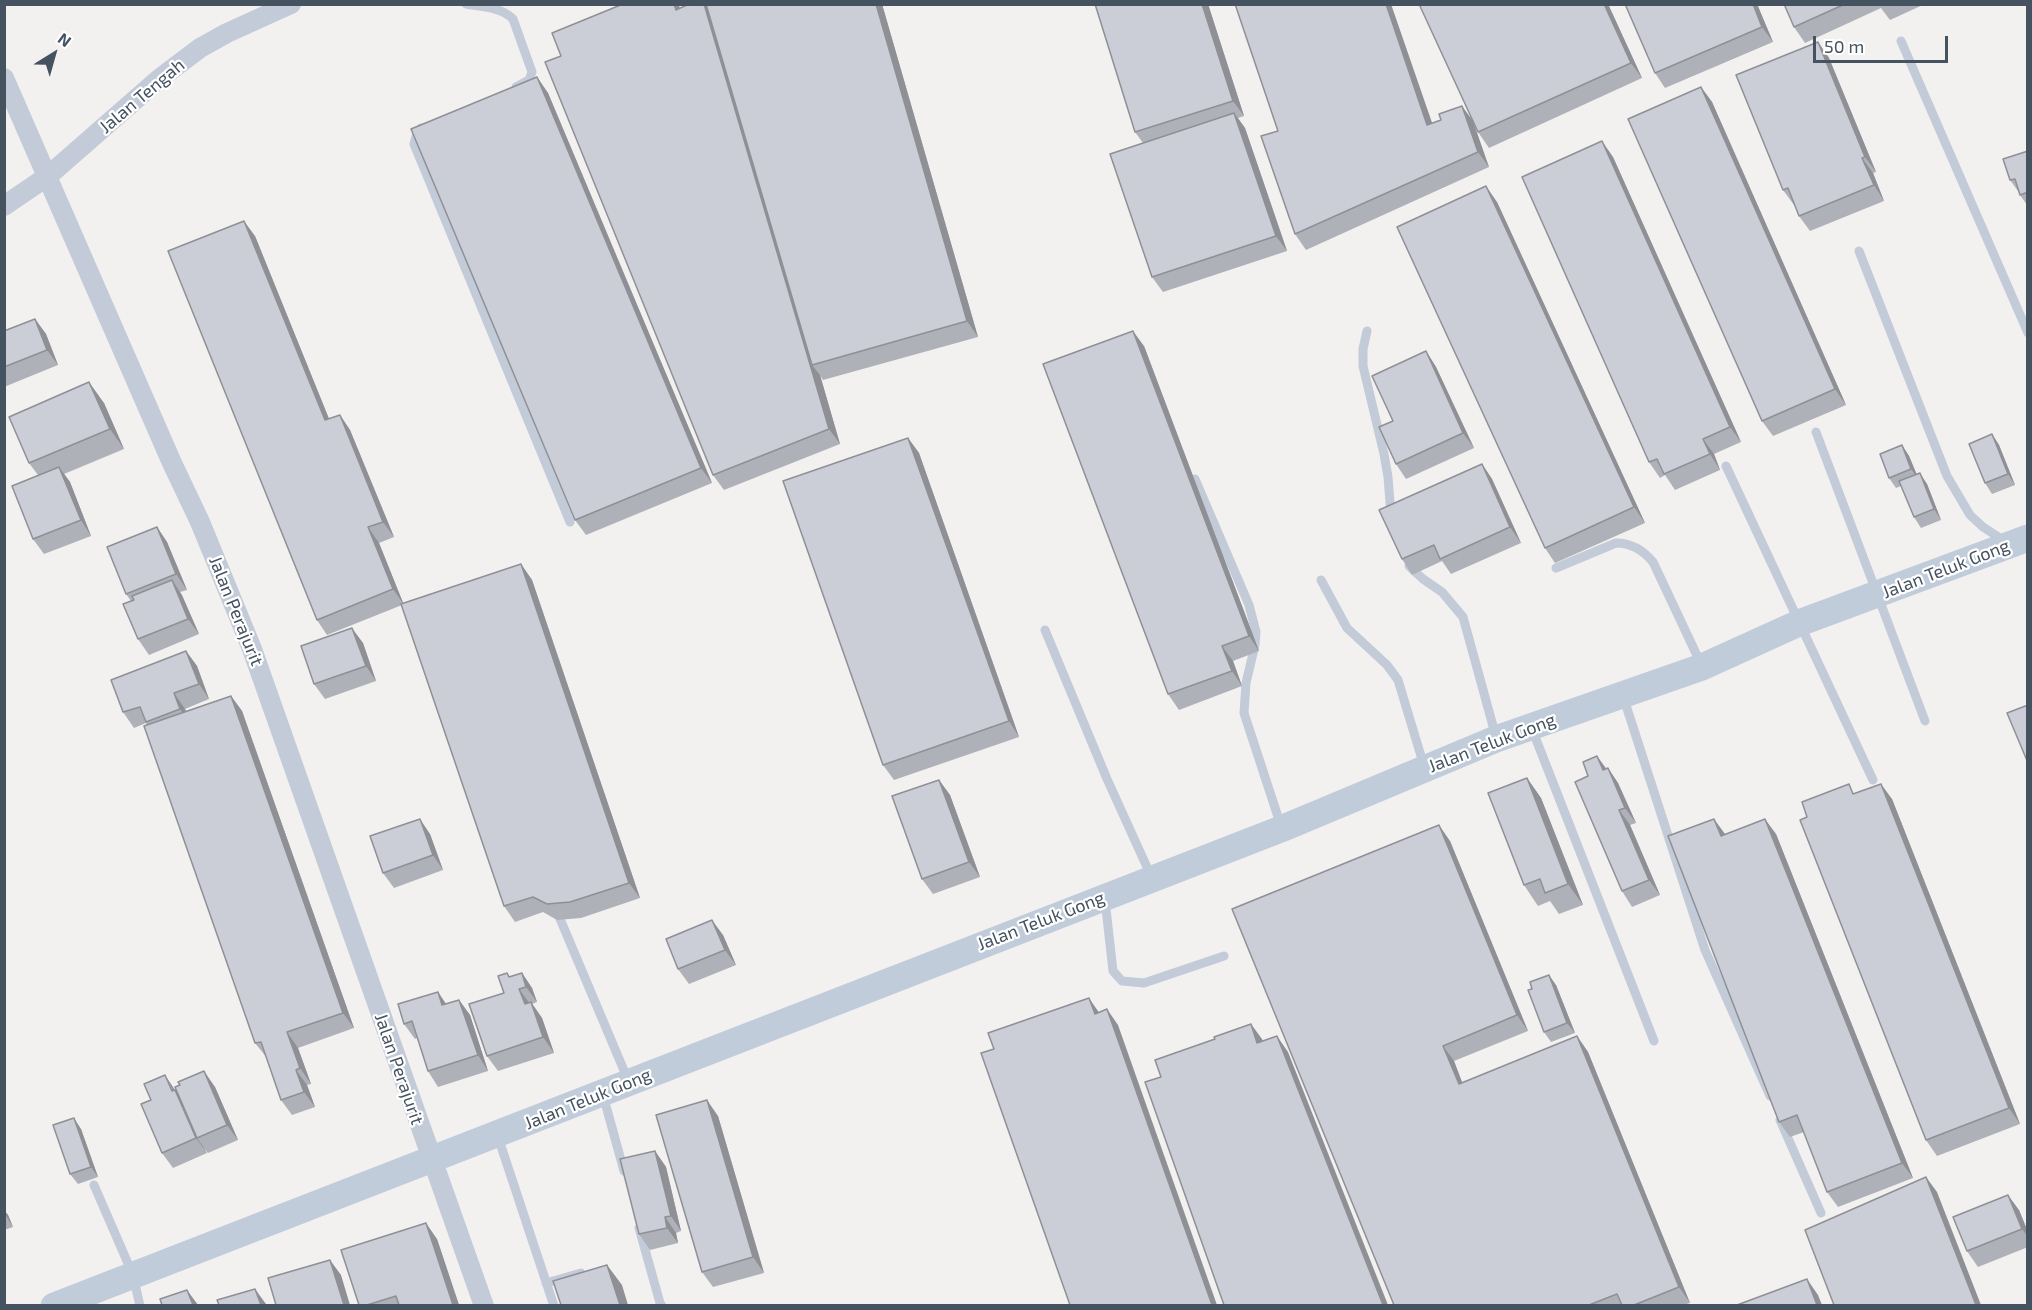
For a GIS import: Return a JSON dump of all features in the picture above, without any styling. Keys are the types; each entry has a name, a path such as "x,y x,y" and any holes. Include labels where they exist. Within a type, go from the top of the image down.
{"street":[{"name":"Jalan Tengah","path":"4,206 48,176 159,79 200,48 291,4"},
{"name":"Jalan Perajurit","path":"4,78 172,464 200,522 252,649 484,1305"},
{"name":"Jalan Teluk Gong","path":"54,1305 1281,829 1496,740 1702,666 1799,623 2019,542"}],"lane":[{"path":"466,4 499,10 507,13 513,19 532,72 529,80 511,89"},
{"path":"1900,41 2028,333"},
{"path":"430,124 420,129 414,144 570,522"},
{"path":"1860,251 1947,476 1970,515 1983,526 2019,542"},
{"path":"1367,331 1363,349 1363,366 1388,477 1392,530"},
{"path":"1816,432 1925,720"},
{"path":"1726,466 1873,780"},
{"path":"1195,479 1255,624 1255,645 1246,683 1244,713 1281,829"},
{"path":"1556,568 1616,543 1625,543 1645,553 1653,562 1702,666"},
{"path":"1406,561 1423,579 1450,599 1463,617 1496,740"},
{"path":"1321,580 1347,628 1387,665 1398,680 1425,769"},
{"path":"1045,630 1107,779 1152,878"},
{"path":"1622,694 1705,950 1773,1103"},
{"path":"1531,727 1654,1041"},
{"path":"1105,897 1113,971 1122,981 1144,983 1224,956"},
{"path":"558,914 629,1082"},
{"path":"603,1093 627,1181"},
{"path":"1778,1114 1821,1213"},
{"path":"497,1135 554,1305"},
{"path":"94,1185 133,1275 140,1305"},
{"path":"636,1214 662,1305"},
{"path":"546,1283 592,1270"}],"building":[{"path":"623,4 674,4 676,10 689,4 704,4 829,429 713,475 545,62 561,56 552,33"},
{"path":"706,4 876,4 967,321 812,365"},
{"path":"1095,4 1202,4 1233,101 1135,132"},
{"path":"1235,4 1386,4 1427,125 1441,120 1439,114 1462,106 1478,152 1295,234 1261,136 1278,131"},
{"path":"1419,4 1604,4 1631,63 1478,132"},
{"path":"1625,4 1753,4 1762,27 1655,73"},
{"path":"1784,4 1845,4 1794,27"},
{"path":"1818,42 1865,157 1862,158 1874,185 1799,216 1788,188 1783,190 1736,75"},
{"path":"537,77 701,468 575,520 411,129"},
{"path":"1701,87 1835,389 1762,421 1628,119"},
{"path":"1234,113 1276,236 1152,277 1110,154"},
{"path":"1602,141 1730,427 1703,439 1710,454 1664,474 1657,459 1649,462 1522,177"},
{"path":"2028,151 2028,192 2020,195 2015,179 2010,180 2003,159"},
{"path":"1486,186 1634,507 1545,548 1397,227"},
{"path":"244,221 325,420 340,415 383,522 368,527 393,589 317,620 168,251"},
{"path":"35,319 47,350 4,367 4,331"},
{"path":"1133,331 1249,636 1222,646 1232,671 1168,694 1043,364"},
{"path":"1426,351 1463,433 1396,464 1379,427 1393,421 1372,376"},
{"path":"89,382 110,429 29,463 9,417"},
{"path":"1992,434 2008,474 1985,483 1969,444"},
{"path":"908,438 1009,721 883,765 783,481"},
{"path":"1902,445 1911,469 1889,478 1880,454"},
{"path":"1482,464 1510,527 1440,559 1434,545 1402,559 1379,510"},
{"path":"59,467 81,520 33,539 12,486"},
{"path":"1920,473 1934,509 1914,517 1899,481"},
{"path":"157,527 176,574 126,594 107,547"},
{"path":"521,564 629,883 570,902 547,904 533,897 504,906 401,604"},
{"path":"172,580 188,619 138,639 123,604 134,600 132,596"},
{"path":"352,628 366,666 314,684 301,646"},
{"path":"186,651 199,684 174,693 180,709 146,722 140,707 123,712 111,680"},
{"path":"231,696 343,1013 287,1032 300,1068 296,1070 304,1092 281,1100 261,1042 255,1043 144,726"},
{"path":"2028,705 2028,763 2007,713"},
{"path":"1597,756 1603,770 1608,768 1625,808 1619,810 1649,880 1622,891 1575,782 1588,776 1583,762"},
{"path":"1527,778 1568,884 1545,893 1540,879 1524,885 1488,793"},
{"path":"939,780 969,862 922,879 892,796"},
{"path":"1849,784 1853,794 1881,784 2009,1108 1926,1140 1800,820 1807,817 1802,802"},
{"path":"420,819 433,855 383,873 370,836"},
{"path":"1714,819 1721,836 1765,819 1902,1163 1827,1192 1797,1115 1779,1122 1668,836"},
{"path":"1439,825 1517,1015 1443,1046 1459,1084 1577,1036 1679,1287 1634,1305 1622,1305 1617,1294 1589,1305 1394,1305 1232,909"},
{"path":"712,920 725,950 678,969 666,939"},
{"path":"507,973 509,977 522,973 526,987 519,989 525,1004 531,1002 543,1037 487,1056 469,1004 504,993 498,976"},
{"path":"1549,975 1567,1023 1544,1032 1528,990 1532,989 1530,982"},
{"path":"438,992 442,1005 459,1000 478,1055 428,1071 412,1021 404,1024 398,1004"},
{"path":"1089,998 1095,1014 1107,1009 1212,1305 1070,1305 981,1053 994,1049 988,1033"},
{"path":"1251,1024 1257,1043 1277,1036 1383,1305 1224,1305 1145,1082 1161,1077 1155,1060"},
{"path":"204,1071 227,1125 197,1138 175,1087 180,1085 178,1082"},
{"path":"165,1075 172,1091 175,1090 196,1138 162,1153 141,1104 151,1100 144,1084"},
{"path":"707,1100 753,1257 702,1272 656,1115"},
{"path":"74,1118 91,1167 70,1174 53,1125"},
{"path":"655,1151 671,1216 665,1217 667,1228 639,1234 620,1159"},
{"path":"1926,1177 1976,1305 1834,1305 1805,1230"},
{"path":"2008,1195 2022,1229 1967,1251 1953,1217"},
{"path":"426,1223 453,1305 399,1305 396,1296 367,1305 359,1305 341,1250"},
{"path":"330,1260 344,1305 276,1305 268,1278"},
{"path":"607,1265 620,1305 561,1305 553,1281"},
{"path":"1807,1279 1817,1305 1737,1305"},
{"path":"255,1289 261,1305 219,1305 217,1300"},
{"path":"187,1290 193,1305 162,1305 160,1299"}]}
